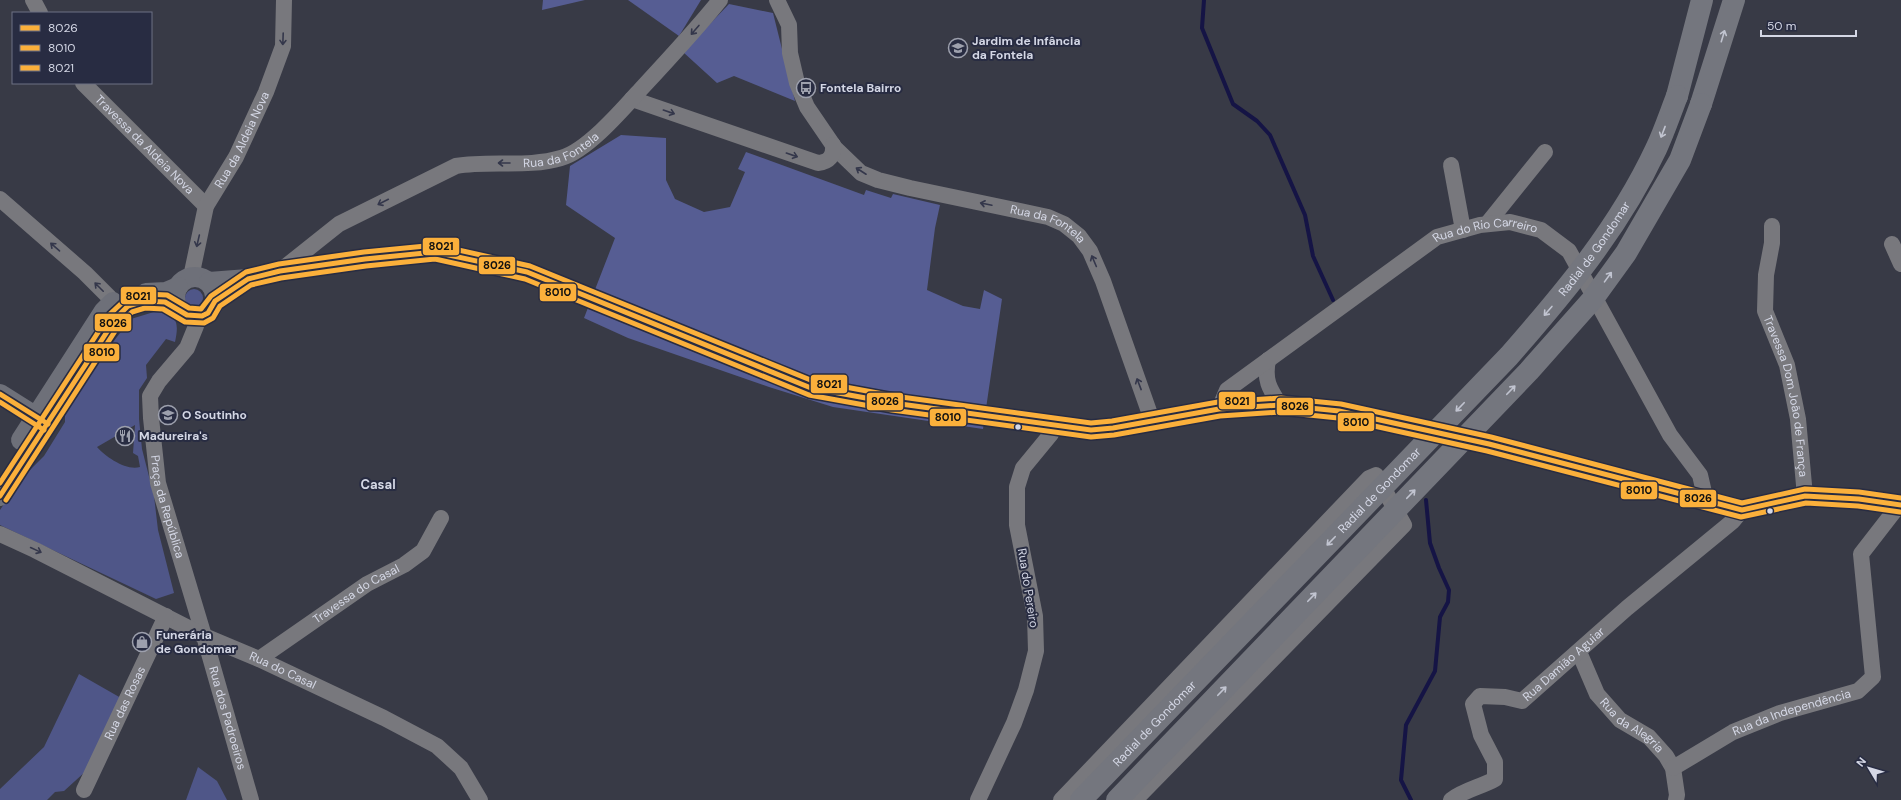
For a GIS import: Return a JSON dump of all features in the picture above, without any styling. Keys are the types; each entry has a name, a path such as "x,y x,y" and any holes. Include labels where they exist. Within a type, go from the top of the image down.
{"highway":[{"name":"Radial de Gondomar","path":"1081,800 1509,356 1571,284 1604,240 1656,149 1677,96 1702,0"},
{"name":"Radial de Gondomar","path":"1117,800 1529,371 1592,300 1626,253 1680,160 1701,104 1734,0"}],"main road":[{"path":"114,310 142,294 166,292 193,282 248,279 280,271 365,259 435,252 527,272 811,388 893,403 1091,430 1114,428 1219,409 1280,405 1339,411 1481,442 1742,510 1805,496 1859,499 1900,505"},
{"path":"0,496 104,311 114,310 144,301 165,302 189,314 208,313 215,301 248,279"},
{"path":"193,282 213,287 215,301"},
{"path":"189,314 176,299 193,282"},
{"path":"0,394 42,420"},
{"path":"0,474 42,420"}],"street":[{"path":"33,0 39,12"},
{"name":"Rua da Aldeia Nova","path":"193,282 206,206 236,157 266,92 283,46 284,0"},
{"name":"Rua da Fontela","path":"280,271 339,224 456,166 476,163 544,163 564,158 582,146 608,125 720,0"},
{"name":"Rua da Fontela","path":"777,0 789,25 790,53 797,83 807,107 841,155 861,173 878,180 910,188 1048,217 1064,224 1079,236 1090,251 1103,281 1152,420"},
{"name":"Travessa da Aldeia Nova","path":"84,84 206,206"},
{"path":"632,99 818,163 826,162 832,157 834,152 833,145"},
{"path":"1487,224 1545,152"},
{"path":"1451,165 1463,230"},
{"path":"0,199 85,273 114,310"},
{"name":"Rua do Rio Carreiro","path":"1219,409 1227,390 1437,237 1487,224 1510,222 1541,230 1569,251 1663,422 1700,475 1706,501"},
{"name":"Travessa Dom João de França","path":"1772,226 1772,243 1766,275 1766,311 1788,365 1798,419 1805,496"},
{"path":"1892,244 1901,264"},
{"name":"Praça da República","path":"189,314 196,326 187,348 150,396 158,483 204,636"},
{"path":"1268,360 1266,374 1270,389 1280,405"},
{"name":"Rua do Pereiro","path":"978,800 1014,723 1026,690 1036,651 1035,616 1017,525 1017,487 1023,468 1051,434 1054,425"},
{"path":"1061,800 1369,478 1376,475 1404,525 1135,800"},
{"name":"Rua da Independência","path":"1673,768 1733,732 1780,713 1858,691 1873,677 1861,554 1900,505"},
{"name":"Rua Damião Aguiar","path":"1451,800 1458,794 1481,786 1495,778 1495,762 1481,735 1473,704 1480,696 1506,697 1522,701 1663,578 1733,521 1742,510"},
{"name":"Travessa do Casal","path":"259,659 367,584 404,565 423,551 441,518"},
{"name":"Rua do Casal","path":"0,534 35,550 204,636 259,659 384,718 437,746 461,768 480,800"},
{"name":"Rua das Rosas","path":"84,790 166,616"},
{"name":"Rua dos Padroeiros","path":"204,636 251,800"},
{"name":"Rua da Alegria","path":"1579,652 1597,694 1620,720 1649,737 1666,756 1673,768 1677,795 1676,800"}],"shaded area":[{"path":"543,0 585,0 542,10"},
{"path":"628,0 701,0 679,36"},
{"path":"729,4 773,13 795,101 734,76 717,83 683,52"},
{"path":"621,135 666,138 666,180 675,199 704,212 730,207 745,172 738,169 746,152 864,195 866,190 891,198 893,194 940,205 935,228 927,290 963,306 980,309 984,290 1002,299 983,429 833,407 769,387 628,338 584,318 615,238 566,205 570,166"},
{"path":"190,289 198,289 203,294 201,305 198,307 190,307 185,302 185,294"},
{"path":"157,311 169,315 173,318 177,325 175,342 166,339 146,365 147,378 139,390 139,419 142,449 154,496 158,530 174,593 156,599 0,525 0,510 20,480 44,456 65,422 65,410 106,351 131,319","holes":["135,425 133,453 138,456 140,467 135,468 123,465 111,459 97,447"]},
{"path":"79,674 121,698 86,771 64,791 55,792 47,800 0,800 0,789 44,747"},
{"path":"198,767 217,781 227,800 186,800"}],"waterway":[{"path":"1204,0 1202,28 1233,104 1257,121 1270,135 1305,215 1313,256 1333,300"},
{"path":"1411,800 1401,780 1406,725 1435,671 1440,617 1448,602 1449,590 1430,543 1426,500"}],"transit line":[{"name":"8021","path":"0,483 110,314 125,300 144,294 167,295 189,308 201,309 211,296 246,272 279,264 364,252 436,245 530,266 813,381 894,396 1091,423 1112,421 1218,402 1281,398 1341,404 1491,437 1742,503 1805,489 1859,492 1901,498"},
{"name":"8026","path":"0,496 116,318 128,306 144,301 165,302 187,315 202,316 208,313 215,301 248,279 280,271 365,259 435,252 527,272 811,388 893,403 1091,430 1113,428 1219,409 1280,405 1339,411 1489,444 1742,510 1805,496 1859,499 1901,505"},
{"name":"8010","path":"6,500 121,322 132,312 145,308 163,309 185,322 204,323 213,318 220,306 251,285 281,278 366,266 435,259 525,279 809,395 892,410 1091,437 1114,435 1220,416 1280,412 1338,418 1487,451 1741,517 1806,503 1858,506 1900,512"},
{"name":"8026","path":"0,394 48,424"},
{"name":"8010","path":"0,402 44,430"}],"place":[{"name":"Jardim de Infância da Fontela","path":"958,48"},
{"name":"Fontela Bairro","path":"806,88"},
{"name":"O Soutinho","path":"168,415"},
{"name":"Madureira's","path":"125,436"},
{"name":"Funerária de Gondomar","path":"142,642"}],"district":[{"name":"Casal","path":"378,484"}]}
